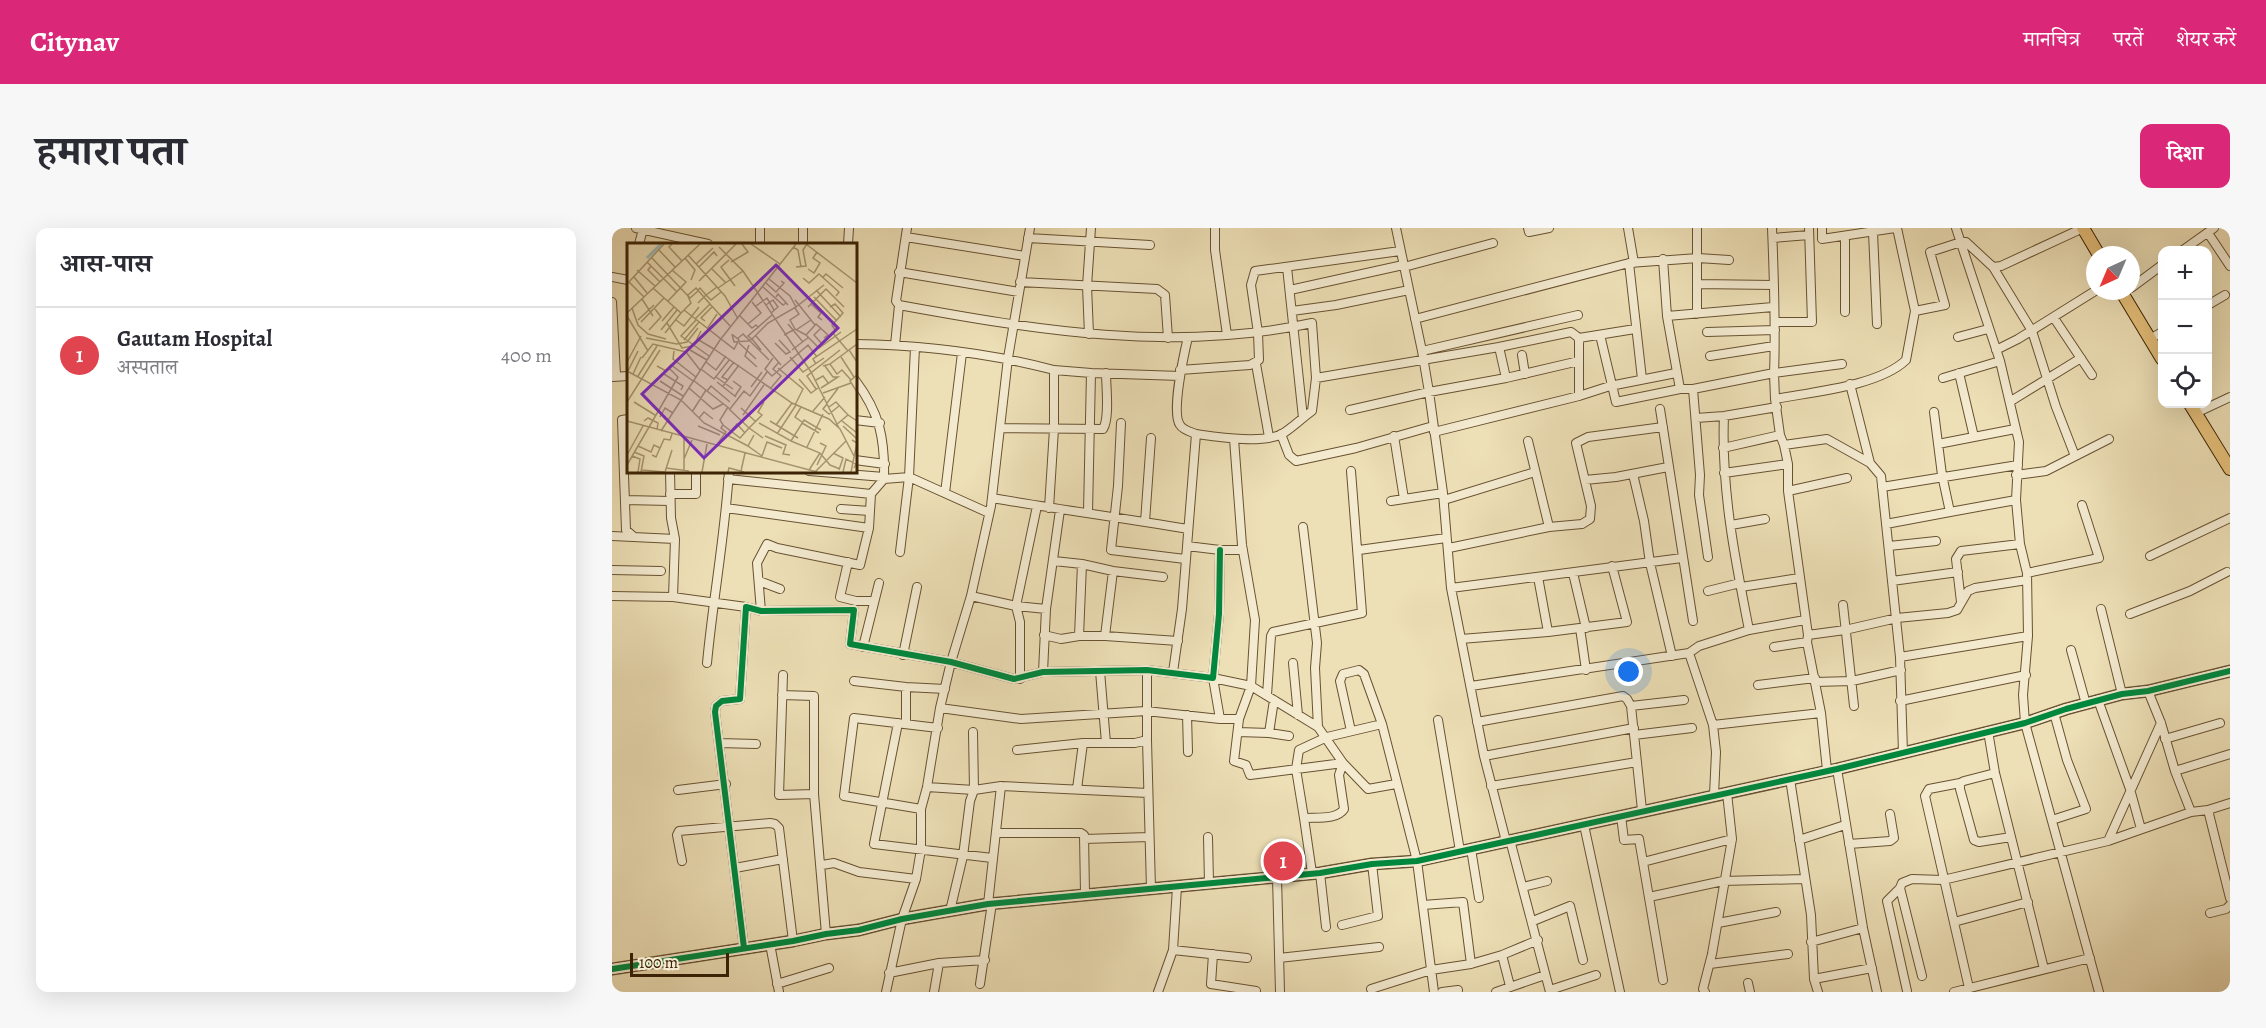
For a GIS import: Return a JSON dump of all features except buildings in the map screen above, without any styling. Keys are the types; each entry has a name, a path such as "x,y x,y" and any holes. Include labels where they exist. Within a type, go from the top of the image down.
{"main road":[{"path":"2083,228 2094,246"},
{"path":"2130,300 2160,354"},
{"path":"2193,408 2230,469"}],"street":[{"path":"848,243 849,228"},
{"path":"886,992 902,919 916,879 921,849 921,809 940,708 971,596 992,498 1012,326 1030,228"},
{"path":"1089,334 1087,286 1091,228"},
{"path":"1215,228 1215,250 1227,335"},
{"path":"1396,228 1429,392 1444,497 1451,588 1491,786 1533,921 1550,991 1596,975"},
{"path":"1527,228 1529,232 1549,228"},
{"path":"1633,228 1628,228 1635,329 1642,379"},
{"path":"1697,228 1697,314"},
{"path":"1772,228 1776,403 1780,435 1788,464 1788,491 1799,578 1821,713 1877,992"},
{"path":"1696,418 1724,416 1884,375 1906,360 1915,311 1896,228 1822,239 1822,228"},
{"path":"1956,228 2000,361 2019,442 2016,500 2020,544 2027,577 2028,636 2023,695 2025,723 2099,992"},
{"path":"1993,267 2001,266 2083,228"},
{"path":"640,229 674,232 705,243"},
{"path":"2189,246 2211,230 2230,266"},
{"path":"1707,332 1812,322 1809,231 1773,238"},
{"path":"895,345 899,305 896,301 906,232 1025,256"},
{"path":"1873,232 1877,324"},
{"path":"1845,236 1845,312"},
{"path":"1028,238 1150,245"},
{"path":"1915,311 1945,305 1930,252 1960,242 1970,245 1993,267 2032,331 2075,456"},
{"path":"1290,290 1403,266 1493,243"},
{"path":"1269,437 1256,363 1259,360 1258,333 1251,285 1255,271 1400,251"},
{"path":"1663,259 1667,316 1680,389"},
{"path":"1415,319 1631,263 1663,259 1729,260"},
{"path":"1287,267 1303,418"},
{"path":"2140,281 2158,268"},
{"path":"899,272 1019,292"},
{"path":"612,277 627,280"},
{"path":"1020,282 1157,289 1165,295 1168,338"},
{"path":"1697,284 1774,285"},
{"path":"1292,311 1336,305 1409,290"},
{"path":"2212,303 2225,295"},
{"path":"1996,350 2032,331 2086,297"},
{"path":"612,302 614,377"},
{"path":"899,305 1012,326 1089,334 1168,338 1258,333 1312,323 1316,378 1312,411 1281,434 1269,437 1234,439 1196,434 1180,425 1177,417 1180,373 1188,338"},
{"path":"1667,316 1773,307"},
{"path":"1422,351 1578,315"},
{"path":"2054,318 2092,375"},
{"path":"1316,378 1423,361 1571,332 1580,338 1635,329"},
{"path":"1958,337 1988,330"},
{"path":"1600,335 1610,386 1616,402 1680,389 1693,389 1842,364"},
{"path":"2150,339 2158,335"},
{"path":"1579,396 1580,338"},
{"path":"856,344 895,345 1008,358 1054,370 1090,373 1180,373 1256,363"},
{"path":"1710,356 1774,346"},
{"path":"900,552 909,477 915,347"},
{"path":"1499,347 1506,378"},
{"path":"945,493 962,353"},
{"path":"1522,355 1525,374"},
{"path":"2011,401 2081,358"},
{"path":"1942,378 2000,361"},
{"path":"1350,410 1579,362"},
{"path":"1049,508 1054,429 1054,370"},
{"path":"1088,512 1090,373"},
{"path":"1000,428 1099,430 1106,425 1106,373"},
{"path":"1281,434 1289,455 1296,461 1356,448 1394,436 1676,373"},
{"path":"1959,373 1974,436"},
{"path":"761,611 757,563 767,544 777,549 860,565 869,528 871,494 884,478 885,464 879,423 868,397 856,381"},
{"path":"1850,384 1870,463"},
{"path":"1693,389 1700,475 1699,495 1708,557"},
{"path":"2212,402 2230,397"},
{"path":"1660,409 1693,621"},
{"path":"1934,412 1942,476 1950,512"},
{"path":"1724,416 1726,507 1749,630"},
{"path":"627,419 622,420 626,530 633,536"},
{"path":"856,420 879,423"},
{"path":"1121,423 1118,486 1111,550 1185,559"},
{"path":"1449,548 1549,527 1582,524 1590,519 1591,506 1576,442 1663,427"},
{"path":"1938,444 2015,429"},
{"path":"1173,672 1182,609 1196,434"},
{"path":"1723,448 1780,435"},
{"path":"1394,436 1404,499"},
{"path":"1145,522 1151,438"},
{"path":"1784,445 1827,438 1870,463 1881,476 1897,618 1903,753"},
{"path":"1234,439 1243,550 1255,620 1251,686 1239,719 1234,761 1246,765 1250,775 1343,763"},
{"path":"2016,475 2046,471 2109,439"},
{"path":"1528,441 1549,527"},
{"path":"856,460 885,464"},
{"path":"1725,473 1788,464"},
{"path":"1882,486 2018,465"},
{"path":"1585,480 1668,467"},
{"path":"1269,733 1270,636 1273,632 1362,613 1359,550 1351,471"},
{"path":"669,472 671,518 675,539 672,597"},
{"path":"625,500 696,494 696,472"},
{"path":"820,472 884,478 909,477 989,513"},
{"path":"1391,501 1444,497 1535,472"},
{"path":"1633,474 1644,521 1650,563 1672,656"},
{"path":"707,663 728,475 871,494"},
{"path":"1788,491 1846,478"},
{"path":"992,498 1188,529"},
{"path":"1886,524 2016,500"},
{"path":"1774,647 1897,618 1948,614 1957,610 1968,591 1975,588 2099,558 2082,505"},
{"path":"1020,679 1020,622 1016,606 1037,506"},
{"path":"726,508 869,528"},
{"path":"841,509 870,511"},
{"path":"1043,672 1046,609 1060,510"},
{"path":"2150,556 2230,518"},
{"path":"1731,525 1765,519"},
{"path":"1303,527 1317,643 1318,727"},
{"path":"612,536 675,539"},
{"path":"1359,550 1446,538"},
{"path":"1889,546 1936,541"},
{"path":"1962,604 1956,559 1960,551 2020,544"},
{"path":"1187,546 1243,550"},
{"path":"1220,550 1219,614 1213,678 1220,719"},
{"path":"1451,588 1682,558"},
{"path":"1054,561 1163,577"},
{"path":"848,562 840,597 856,601 874,601"},
{"path":"1078,636 1082,564"},
{"path":"1461,639 1548,632 1627,622 1612,566"},
{"path":"612,570 661,571"},
{"path":"1105,636 1113,571"},
{"path":"1892,581 1958,572"},
{"path":"1573,573 1583,628 1586,670"},
{"path":"2130,614 2229,573"},
{"path":"1538,577 1548,632"},
{"path":"1708,591 1799,578"},
{"path":"759,581 780,589"},
{"path":"863,647 879,583"},
{"path":"903,655 917,587"},
{"path":"612,596 672,597 713,601 761,611 854,610 850,644 951,662 1020,679 1043,672 1147,670 1213,678 1251,686 1318,727 1343,763 1368,789 1396,784"},
{"path":"971,596 1016,606 1046,609"},
{"path":"1843,605 1854,706"},
{"path":"744,948 716,706 722,702 740,699 746,607"},
{"path":"2101,609 2122,694"},
{"path":"1471,686 1689,653 1699,646 1749,630 1805,621"},
{"path":"1044,635 1061,639 1078,636 1105,636 1178,641"},
{"path":"1900,657 2028,636"},
{"path":"2071,650 2086,704"},
{"path":"1689,653 1713,725 1716,752 1714,795"},
{"path":"1293,663 1298,715"},
{"path":"1147,670 1151,889"},
{"path":"1351,731 1340,681 1343,674 1359,670 1364,674 1382,724 1417,861 1434,992"},
{"path":"1758,685 1815,680 1852,681 1901,670"},
{"path":"1100,671 1106,743"},
{"path":"612,969 859,930 902,919 990,904 1085,893 1209,884 1316,873 1372,864 1417,861 1832,770 2025,723 2122,694 2148,691 2230,671"},
{"path":"783,675 779,795 814,794"},
{"path":"1900,701 2026,675"},
{"path":"854,681 945,689"},
{"path":"906,687 902,724 874,844 992,858"},
{"path":"2148,691 2190,812"},
{"path":"782,695 814,696 814,794 822,865 826,934"},
{"path":"1478,722 1623,696 1628,699 1631,706 1642,810"},
{"path":"1631,706 1684,700"},
{"path":"2098,700 2130,789 2140,829"},
{"path":"940,708 1021,719 1146,711 1239,719"},
{"path":"1713,725 1821,713"},
{"path":"2052,820 2086,809 2067,759 2054,713"},
{"path":"1187,715 1188,752"},
{"path":"921,809 844,796 854,718 938,728"},
{"path":"1438,720 1466,850 1479,898"},
{"path":"2108,841 2161,723"},
{"path":"2165,739 2220,723"},
{"path":"1326,927 1296,769 1299,750 1327,737 1382,724"},
{"path":"1484,756 1634,732 1692,728"},
{"path":"1988,731 1995,773 2044,969"},
{"path":"950,911 963,856 970,801 974,790 973,732"},
{"path":"1238,732 1288,736"},
{"path":"1017,750 1083,743 1135,743 1147,740"},
{"path":"719,743 756,744"},
{"path":"1077,789 1083,743"},
{"path":"2175,771 2230,754"},
{"path":"1491,786 1637,762"},
{"path":"1304,818 1335,816 1343,812 1339,775 1343,763"},
{"path":"1969,988 1925,796 1929,789 1995,773"},
{"path":"1790,779 1811,915 1814,979 1818,992"},
{"path":"1960,783 1974,840 1979,842 2011,837"},
{"path":"678,790 726,784"},
{"path":"927,786 974,790 1001,786 1148,793"},
{"path":"981,984 1001,786"},
{"path":"1705,992 1703,989 1718,923 1732,839 1727,793"},
{"path":"1906,991 1887,909 1887,901 1902,883 1912,879 1943,880 2108,841 2190,812 2208,810 2230,803"},
{"path":"2208,810 2230,898"},
{"path":"1849,844 1890,841 1895,834 1890,814"},
{"path":"1621,816 1624,840 1639,839 1663,980"},
{"path":"682,861 677,835 679,831 775,824 779,828 794,941"},
{"path":"1584,825 1621,991"},
{"path":"1799,840 1845,825"},
{"path":"997,833 1081,833 1084,835 1085,893"},
{"path":"1084,839 1149,837"},
{"path":"1208,837 1209,884"},
{"path":"1643,862 1732,839"},
{"path":"735,868 783,859"},
{"path":"822,865 834,863 859,872 916,879"},
{"path":"1342,925 1378,916 1372,864"},
{"path":"1276,877 1280,992"},
{"path":"1649,897 1724,881 1804,879"},
{"path":"1523,887 1547,881"},
{"path":"1158,992 1173,950 1177,886"},
{"path":"1900,888 1923,976"},
{"path":"1423,905 1463,902 1471,964"},
{"path":"1954,922 2028,902"},
{"path":"2210,913 2226,909 2230,905"},
{"path":"1533,921 1570,906 1583,960"},
{"path":"1718,923 1776,912"},
{"path":"1811,942 1863,928"},
{"path":"1371,988 1431,970 1471,964 1502,955 1538,940"},
{"path":"770,944 778,988 829,968"},
{"path":"1279,958 1378,946"},
{"path":"1173,950 1246,958"},
{"path":"1213,954 1211,984 1256,991"},
{"path":"1710,964 1788,954"},
{"path":"1502,955 1510,986"},
{"path":"1954,992 2090,958"},
{"path":"889,973 939,963 985,960"},
{"path":"934,992 939,963"},
{"path":"1814,979 1872,968"},
{"path":"1496,992 1545,975"},
{"path":"1748,983 1750,992"},
{"path":"1442,992 1458,990"}],"cycle path":[{"path":"744,948 715,712 716,706 722,701 740,699 746,607 761,611 854,610 850,644 951,662 1014,679 1043,672 1147,670 1213,678 1219,614 1220,550"},
{"path":"612,969 859,930 902,919 988,904 1320,873 1372,864 1417,861 1837,769 2025,723 2122,694 2148,691 2230,671"}],"place":[{"name":"Gautam Hospital","path":"1283,861"}]}
